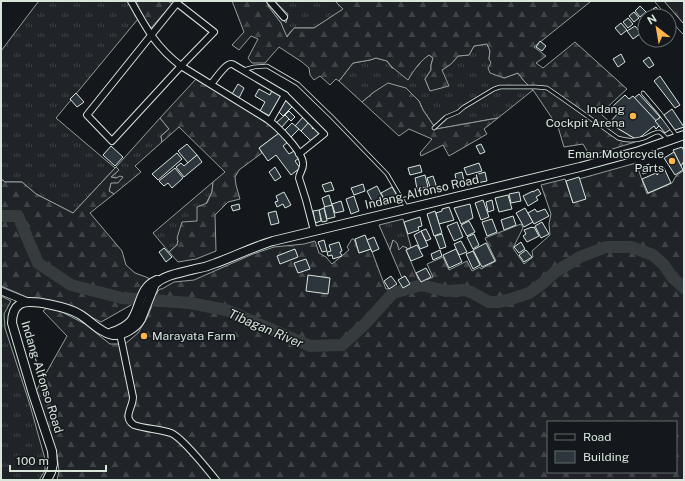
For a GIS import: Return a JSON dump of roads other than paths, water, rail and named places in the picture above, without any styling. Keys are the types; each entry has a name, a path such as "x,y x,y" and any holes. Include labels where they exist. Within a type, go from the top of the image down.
{"main road":[{"name":"Indang-Alfonso Road","path":"47,480 52,468 53,457 22,360 12,323 13,314 17,306 20,304 28,302 45,304 76,312 106,333 111,333 124,327 138,315 149,290 156,283 175,274 205,267 265,244 314,230 580,167 607,160 681,136"},
{"name":"Indang-Alfonso Road","path":"120,334 128,331 140,321 138,315"},
{"path":"106,333 112,335 120,334"}],"street":[{"path":"131,1 150,35 181,66 270,121 284,134 302,160 303,165 299,179 314,230"},
{"path":"270,1 284,17"},
{"path":"659,1 684,30"},
{"path":"177,3 214,32 112,141 87,115 150,35 177,3"},
{"path":"211,84 228,65 233,64 285,95 324,134 299,154"},
{"path":"270,121 285,95"},
{"path":"1,291 28,302"},
{"path":"120,334 133,397 129,414 130,422 134,425 170,433 176,436 216,480"}],"lane":[{"path":"243,70 267,66 298,84 387,174 406,208"},
{"path":"434,128 446,117 458,112 494,89 500,87 536,87 547,88 618,138 628,141 638,140 658,132 661,133 668,141"},
{"path":"643,93 681,136"}],"waterway":[{"name":"Tibagan River","path":"1,216 18,216 38,263 71,285 122,298 190,303 226,310 310,346 342,345 365,324 393,293 421,285 446,291 464,290 471,292 489,302 508,300 529,293 555,272 580,257 606,247 631,247 653,255 664,265 672,277 684,288"}],"place":[{"name":"Indang Cockpit Arena","path":"633,116"},
{"name":"Eman Motorcycle Parts","path":"672,161"},
{"name":"Marayata Farm","path":"144,336"}]}
